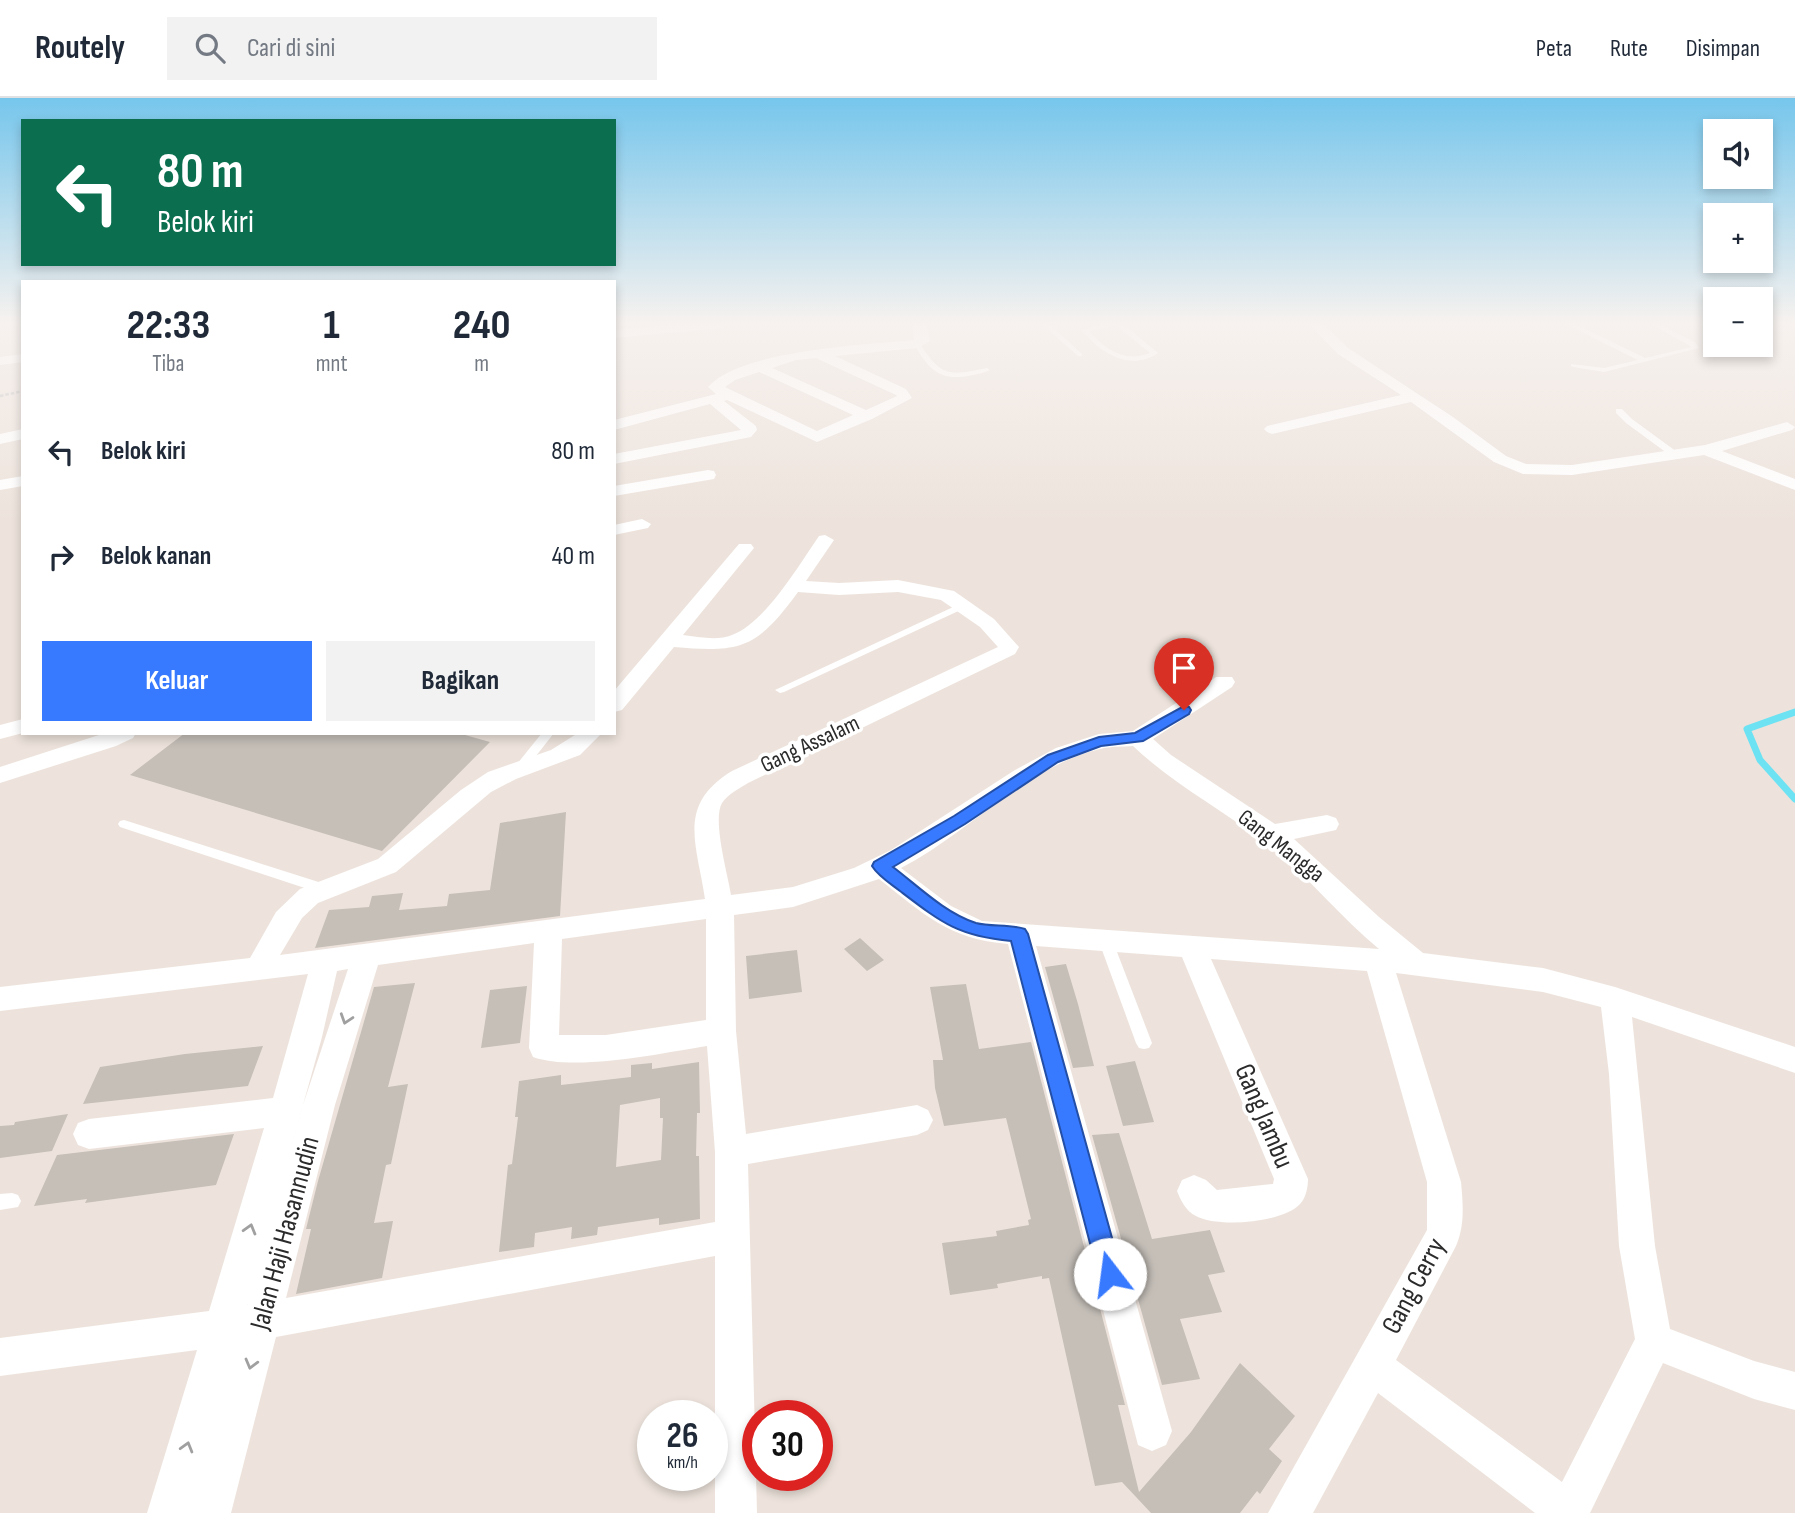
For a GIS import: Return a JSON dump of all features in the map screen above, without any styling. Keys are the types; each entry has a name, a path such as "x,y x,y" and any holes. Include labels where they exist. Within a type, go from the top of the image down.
{"street":[{"path":"616,459 746,434 748,426 717,390"},
{"path":"810,390 867,416"},
{"path":"616,424 721,398 817,437 903,400 905,396 893,390"},
{"path":"1402,390 1500,459 1523,469 1573,470 1706,450 1787,428"},
{"path":"1272,429 1413,397"},
{"path":"0,439 21,434"},
{"path":"1706,450 1795,485"},
{"path":"616,491 708,475"},
{"path":"0,485 21,481"},
{"path":"616,530 642,524"},
{"path":"667,640 728,643 744,639 794,586 825,540"},
{"path":"616,703 745,548"},
{"path":"794,586 839,589 898,586 947,595 964,605"},
{"name":"Gang Assalam","path":"736,1513 731,1152 721,1031 720,909 706,818 711,798 722,788 1008,650 1009,644 964,605"},
{"path":"0,999 548,933 720,909 793,897 828,888 880,866 928,840 1023,776 1064,753 1099,741 1138,738 1224,682"},
{"path":"0,732 21,727"},
{"path":"0,775 120,735"},
{"path":"258,970 294,908 307,897 394,862 466,797 494,779 572,749 590,735"},
{"name":"Gang Mangga","path":"1138,738 1163,761 1271,834 1324,878 1369,925 1416,963"},
{"path":"1271,834 1327,824"},
{"path":"880,866 941,913 978,931 1416,963 1543,980 1615,999 1795,1060"},
{"path":"548,933 544,1048 606,1048 721,1031"},
{"path":"1019,934 1152,1430"},
{"name":"Gang Jambu","path":"1191,945 1291,1179 1291,1188 1285,1197 1222,1208 1204,1202 1194,1191"},
{"name":"Jalan Haji Hasannudin","path":"210,1513 319,1105 367,954"},
{"name":"Gang Cerry","path":"1289,1513 1318,1466 1444,1234 1444,1182 1378,960"},
{"name":"Jalan Haji Hasannudin","path":"168,1513 307,1037 325,961"},
{"path":"1372,1365 1568,1513 1654,1341 1637,1246 1624,1074 1615,999"},
{"path":"89,1134 284,1111"},
{"path":"731,1152 917,1119"},
{"path":"0,1357 221,1328 731,1236"},
{"path":"1654,1341 1754,1380 1795,1391"}],"lane":[{"path":"1619,411 1674,454"},
{"path":"780,690 964,605"},
{"path":"521,767 546,735"},
{"path":"124,824 323,889"},
{"path":"1105,939 1144,1043"}],"path":[{"path":"0,396 21,391"}],"building":[{"path":"182,735 465,735 490,742 382,851 130,775"},
{"path":"566,812 560,916 315,948 329,910 369,907 372,896 403,893 399,910 447,906 449,894 490,890 500,823"},
{"path":"860,938 884,960 867,971 844,949"},
{"path":"797,950 802,992 749,999 746,956"},
{"path":"1066,964 1094,1066 1073,1068 1045,967"},
{"path":"415,983 388,1087 408,1084 391,1164 386,1165 374,1223 393,1221 382,1278 296,1294 311,1229 306,1229 318,1181 374,987"},
{"path":"966,984 979,1049 1031,1042 1125,1405 1118,1405 1139,1492 1191,1432 1240,1363 1295,1416 1269,1449 1282,1461 1260,1494 1257,1491 1240,1513 1151,1513 1122,1482 1095,1486 1049,1278 1042,1279 1042,1276 997,1284 998,1288 950,1295 942,1243 997,1236 996,1231 1029,1225 1028,1220 1031,1219 1006,1118 944,1126 935,1088 933,1060 943,1060 930,987"},
{"path":"527,986 520,1043 481,1048 490,990"},
{"path":"263,1046 248,1086 83,1104 100,1067"},
{"path":"1135,1061 1154,1122 1123,1126 1106,1066"},
{"path":"699,1062 700,1113 697,1113 696,1156 699,1156 700,1219 659,1225 659,1218 598,1227 597,1235 571,1239 572,1227 535,1233 534,1247 499,1252 508,1165 512,1164 518,1117 515,1117 519,1081 561,1075 561,1085 631,1077 631,1065 652,1063 652,1069","holes":["660,1098 660,1118 663,1118 661,1160 616,1167 620,1105"]},
{"path":"68,1114 52,1151 0,1158 0,1126"},
{"path":"1119,1133 1152,1239 1210,1230 1225,1272 1208,1275 1222,1312 1180,1319 1200,1379 1162,1385 1092,1135"},
{"path":"234,1134 216,1185 85,1203 87,1199 34,1206 57,1155"}],"waterway":[{"path":"1795,712 1747,729 1760,760 1795,799"}],"route":[{"path":"1110,1274 1019,934 978,931 960,924 941,913 880,866 900,857 1053,759 1099,741 1138,738 1184,710"}]}
